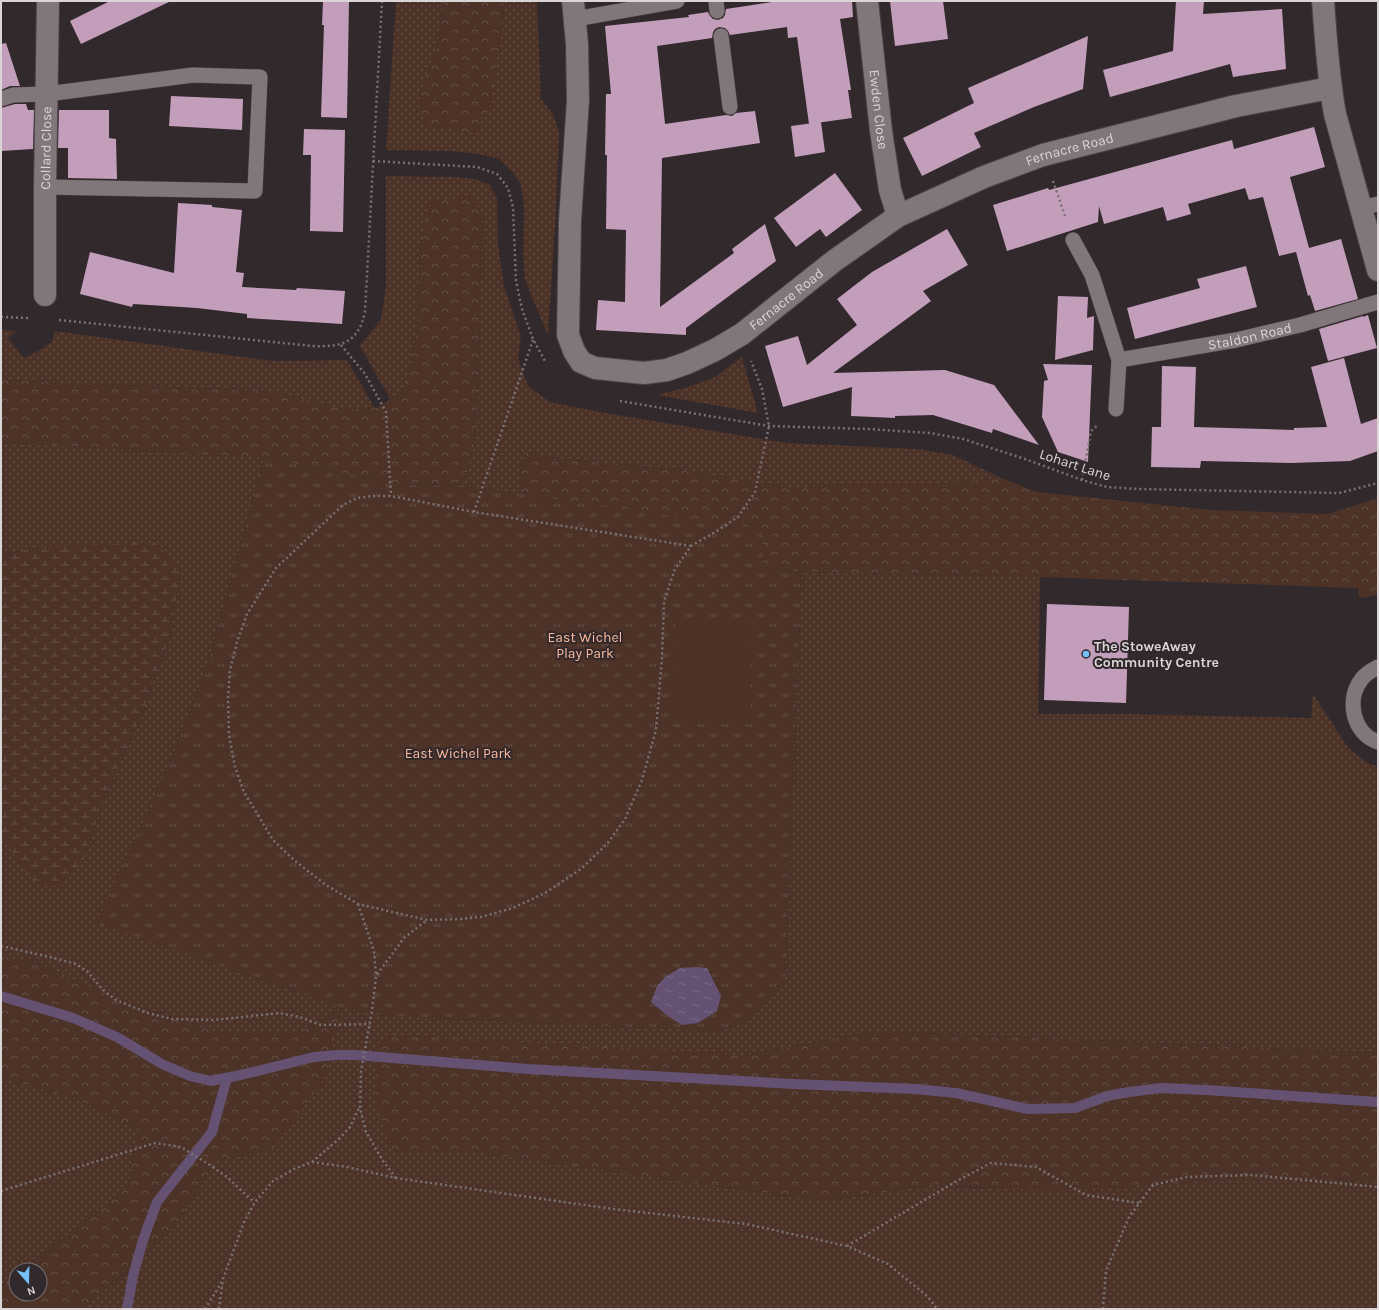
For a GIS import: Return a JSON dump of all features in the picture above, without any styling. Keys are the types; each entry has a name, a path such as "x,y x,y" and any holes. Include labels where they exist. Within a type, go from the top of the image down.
{"street":[{"name":"Collard Close","path":"46,295 45,187 48,1"},
{"name":"Ewden Close","path":"867,1 881,131 890,190 898,216"},
{"path":"1323,1 1330,88 1335,114 1369,206 1378,270"},
{"name":"Fernacre Road","path":"574,10 577,44 578,100 570,220 568,335 574,351 581,362 595,368 644,372 666,370 688,363 715,350 742,334 834,262 898,216 984,177 1043,154 1236,106 1330,88"}],"lane":[{"path":"574,10 677,1"},
{"path":"721,36 730,107"},
{"path":"1,99 13,95 47,94 193,75 260,77 255,191 45,187"},
{"path":"1073,240 1092,275 1119,360 1116,409"},
{"name":"Staldon Road","path":"1119,360 1236,340 1300,325 1378,302"},
{"path":"1378,667 1361,679 1354,692 1352,706 1355,720 1363,732 1374,741 1378,742"}],"path":[{"path":"52,320 312,346 342,345 350,339 363,322 366,312 382,1"},
{"path":"1043,154 1073,240"},
{"path":"1,317 30,318"},
{"path":"691,546 474,512 391,496 357,498 343,505 276,568 247,614 237,642 230,670 228,698 229,735 235,767 244,792 273,840 295,862 326,885 358,904 427,920 481,917 512,908 545,892 581,869 608,844 625,819 642,780 656,730 662,658 664,601 675,569 691,546 738,517 755,492 769,426 762,389 742,334"},
{"path":"474,512 533,339"},
{"path":"342,345 365,374 386,412 391,496"},
{"path":"1082,480 1091,431 1116,409"},
{"name":"Lohart Lane","path":"769,426 868,429 930,433 970,442 1025,459 1082,480 1108,487 1339,493 1378,483"},
{"path":"358,904 374,951 376,976 370,1024 361,1072 360,1108 366,1132 383,1161 396,1178"},
{"path":"376,976 404,938 427,920"},
{"path":"1,946 76,964 88,972 102,989 116,1000 148,1014 172,1020 215,1020 280,1013 300,1017 321,1025 370,1024"},
{"path":"205,1309 223,1279 244,1222 255,1202 273,1181 296,1168 312,1162 340,1138 350,1127 360,1108"},
{"path":"1,1192 156,1143 181,1148 210,1164 255,1202"},
{"path":"312,1162 347,1167 396,1178 613,1209 746,1224 847,1246 888,1264 928,1297 937,1309"},
{"path":"847,1246 955,1182 991,1164 1036,1167 1086,1194 1139,1203"},
{"path":"1104,1309 1106,1271 1128,1217 1153,1185 1186,1177 1251,1175 1378,1187"},
{"path":"219,1309 223,1279"}],"green space":[{"path":"396,1 444,1 437,47 419,97 502,29 504,1 537,1 541,99 553,114 559,132 556,211 548,335 525,279 523,254 524,206 521,185 513,173 499,159 478,154 452,151 386,150"},
{"path":"444,1 504,1 502,29 490,108 475,133 424,125 419,97 437,47"},
{"path":"386,176 455,177 475,179 489,184 497,197 498,245 504,286 521,336 518,358 528,386 550,402 605,413 787,443 917,449 953,455 1001,478 937,484 847,484 791,488 682,470 562,459 524,452 520,476 520,494 468,486 455,486 466,476 477,429 483,214 424,221 420,255 417,328 406,390 390,399 360,346 381,319 386,287"},
{"path":"471,197 483,214 477,429 466,476 455,486 403,485 264,458 1,442 1,380 271,391 343,409 377,408 406,389 417,328 420,255 424,221 432,200"},
{"path":"1,330 17,331 8,338 24,358 52,342 55,331 273,361 347,360 374,407 377,408 343,409 271,391 1,380"},
{"path":"742,357 758,413 657,395 688,387 715,377"},
{"path":"1,442 264,458 207,666 170,762 97,923 342,1008 296,1033 219,1033 118,1000 36,962 1,957 1,832 4,839 83,863 104,799 142,715 171,634 181,571 39,547 1,555"},
{"path":"524,452 562,459 682,470 791,488 847,484 937,484 1001,478 1037,492 1211,510 1328,514 1378,498 1378,595 1359,598 1358,588 1040,577 802,572 763,567 763,530 520,494 520,476"},
{"name":"East Wichel Park","path":"264,458 403,485 467,486 763,529 763,567 802,572 785,982 745,1022 719,1031 385,1016 342,1008 96,923 170,762 207,666"},
{"path":"155,542 181,571 171,634 142,715 104,799 83,863 59,887 33,881 4,839 1,832 1,555 39,547"},
{"path":"802,572 1040,577 1038,714 1131,714 1311,718 1313,694 1349,749 1368,763 1378,767 1378,1053 877,1031 745,1055 393,1152 481,1153 824,1201 932,1185 983,1188 1307,1176 1378,1183 1378,1309 83,1309 173,1230 217,1160 272,1150 342,1008 385,1016 719,1031 745,1022 785,982"},
{"path":"675,622 752,624 750,724 673,723"},
{"path":"1,957 36,962 118,1000 219,1033 296,1033 342,1008 325,1078 272,1150 217,1160 173,1230 83,1309 1,1309 1,1286 8,1280 8,1302 48,1302 48,1262 31,1262 129,1187 137,1128 74,1098 1,1078"},
{"path":"877,1031 1378,1053 1378,1183 1307,1176 1056,1191 932,1185 824,1201 481,1153 393,1152 374,1096 378,1046 392,1035 745,1055"},
{"path":"1,1078 74,1098 137,1128 129,1187 31,1262 8,1262 8,1280 1,1286"}],"water":[{"path":"680,968 707,968 721,996 717,1011 698,1023 682,1025 669,1017 651,1002 657,986 665,977"}],"building":[{"path":"110,1 171,1 81,44 70,21"},
{"path":"323,1 349,1 347,118 321,117 324,25 322,25"},
{"path":"779,1 852,1 853,17 840,19 851,90 848,90 852,118 809,124 797,37 788,38 787,27 730,35 725,28 719,27 713,32 712,38 657,46 665,124 726,115 732,116 736,113 755,111 760,143 662,158 660,307 734,253 732,249 765,224 776,261 686,328 686,335 596,330 598,300 625,302 626,230 606,229 606,94 611,94 605,26 689,17 688,15 708,12 713,19 718,20 723,18 726,9"},
{"path":"890,1 943,1 948,39 895,46"},
{"path":"1176,1 1204,1 1203,14 1282,9 1286,69 1233,77 1230,64 1110,97 1103,70 1173,51"},
{"path":"1088,36 1083,89 1034,107 974,133 981,147 922,176 903,138 974,103 968,88"},
{"path":"6,43 20,86 10,86 1,90 1,44"},
{"path":"171,96 243,99 242,130 169,126"},
{"path":"15,104 26,104 28,110 34,110 33,149 1,151 1,108"},
{"path":"59,110 109,110 109,138 116,139 117,179 68,178 68,148 58,148"},
{"path":"821,122 825,152 795,157 791,126"},
{"path":"1314,127 1325,167 1290,177 1309,248 1341,239 1358,299 1315,311 1310,295 1308,296 1296,252 1300,251 1279,256 1263,197 1249,200 1245,188 1188,204 1191,214 1167,221 1163,207 1104,224 1099,206 1098,222 1007,251 993,205 1048,188 1049,190 1232,140 1234,149"},
{"path":"304,129 345,130 343,232 310,231 311,155 303,155"},
{"path":"835,173 862,210 826,237 820,229 796,247 774,218"},
{"path":"178,203 212,205 212,207 242,210 236,272 244,273 242,287 345,291 342,324 247,318 247,314 197,308 133,304 132,307 80,294 90,252 174,273"},
{"path":"947,229 968,265 923,291 931,301 833,373 945,370 994,385 1039,445 993,429 992,433 933,415 895,416 895,418 851,416 852,387 783,407 765,346 798,336 807,365 857,325 837,299 872,272"},
{"path":"1246,266 1257,307 1135,339 1127,308 1200,288 1197,279"},
{"path":"1058,296 1088,297 1087,318 1094,316 1093,350 1055,360"},
{"path":"1368,315 1377,348 1328,361 1319,329"},
{"path":"1344,358 1361,424 1378,418 1378,451 1350,461 1291,463 1201,461 1200,468 1151,467 1152,427 1161,427 1162,366 1196,367 1194,427 1294,430 1294,428 1327,427 1311,367"},
{"path":"1043,364 1092,365 1088,462 1058,452 1042,417 1044,381 1048,380"},
{"name":"The StoweAway Community Centre","path":"1047,604 1129,607 1126,703 1044,700"}],"waterway":[{"path":"1,996 73,1018 117,1037 162,1064 190,1076 211,1081 314,1057 356,1055 528,1069 794,1084 916,1089 956,1093 1028,1109 1075,1108 1107,1096 1161,1088 1378,1102"},
{"path":"127,1309 133,1276 143,1240 157,1202 212,1132 227,1078"}],"place":[{"name":"The StoweAway Community Centre","path":"1086,654"}],"park label":[{"name":"East Wichel Play Park","path":"585,646"}]}
